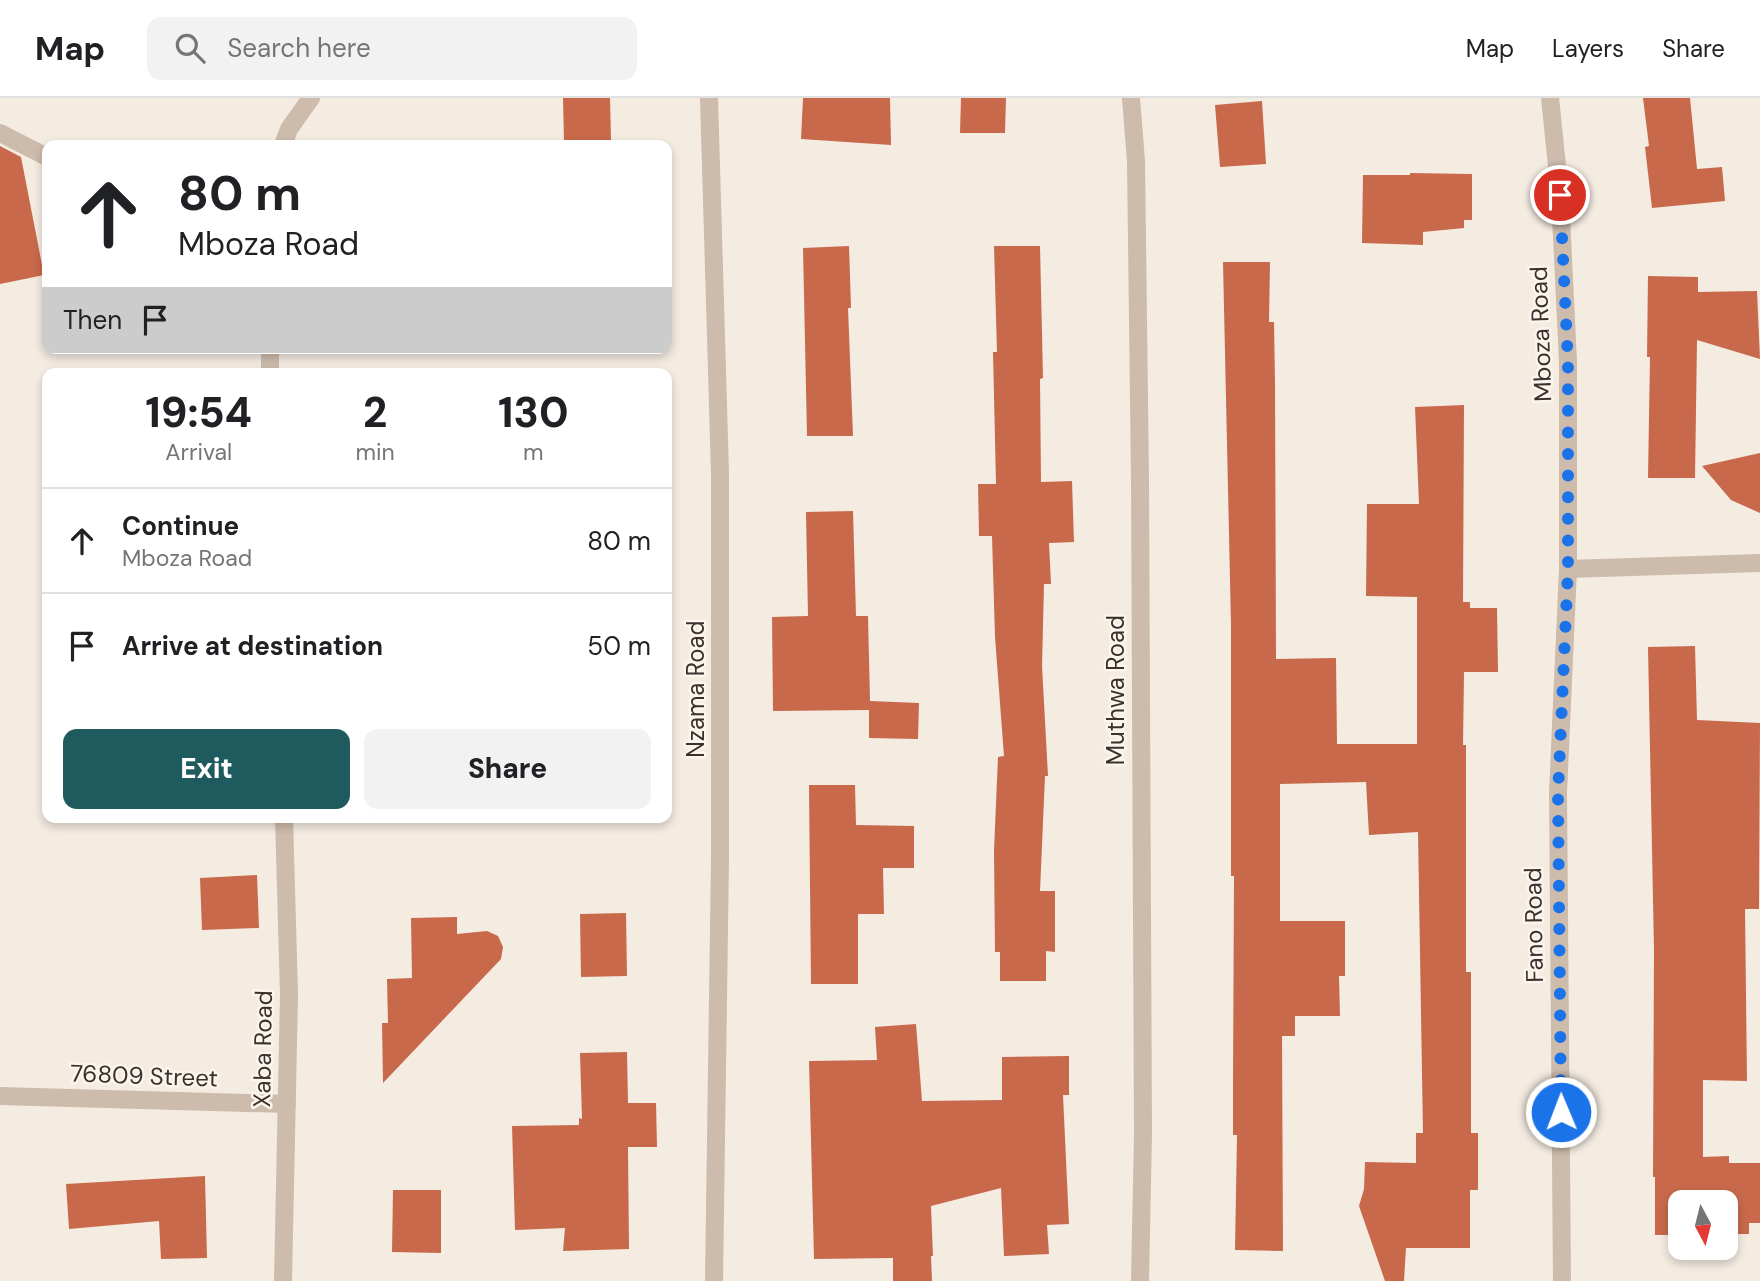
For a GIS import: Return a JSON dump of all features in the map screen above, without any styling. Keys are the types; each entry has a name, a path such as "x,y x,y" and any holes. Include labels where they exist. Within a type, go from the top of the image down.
{"street":[{"path":"285,140 289,129 311,98"},
{"name":"Nzama Road","path":"709,98 720,473 720,858 715,1281"},
{"name":"Muthwa Road","path":"1131,98 1136,161 1140,480 1143,1120 1140,1281"},
{"name":"Mboza Road","path":"1550,98 1560,195 1568,362 1568,569"},
{"path":"0,133 42,154"},
{"path":"1568,569 1760,563"},
{"name":"Fano Road","path":"1562,1281 1558,793 1568,569"},
{"name":"Xaba Road","path":"283,1281 289,995 284,823"},
{"name":"76809 Street","path":"0,1096 287,1104"}],"building":[{"path":"563,98 610,98 611,140 564,140"},
{"path":"803,98 890,98 891,145 801,139"},
{"path":"961,98 1006,98 1005,133 960,133"},
{"path":"1643,98 1690,98 1697,169 1722,167 1725,201 1652,208"},
{"path":"1262,101 1266,164 1220,167 1215,105"},
{"path":"0,146 21,157 42,275 0,284"},
{"path":"1472,174 1472,220 1464,220 1464,228 1423,232 1423,245 1362,243 1363,175"},
{"path":"849,246 851,308 848,308 853,436 807,436 803,248"},
{"path":"994,246 1040,246 1043,378 1040,379 1041,482 1072,481 1074,542 1049,543 1051,584 1044,584 1042,666 1048,776 1045,776 1040,891 1055,891 1055,952 1046,951 1046,981 1000,981 1000,952 995,952 994,851 998,757 1004,756 995,637 992,536 979,536 978,484 996,484 993,352 997,352"},
{"path":"1223,262 1270,262 1269,322 1274,322 1275,382 1276,659 1336,658 1337,744 1417,744 1417,597 1366,596 1367,504 1419,504 1415,407 1464,405 1463,602 1470,602 1470,608 1497,608 1498,672 1464,672 1466,972 1471,972 1471,1133 1478,1133 1478,1190 1470,1190 1470,1248 1406,1248 1404,1281 1385,1281 1359,1206 1364,1189 1365,1162 1416,1163 1416,1133 1423,1133 1418,832 1369,835 1366,782 1280,784 1280,921 1345,921 1345,976 1339,976 1340,1016 1295,1016 1295,1036 1282,1036 1283,1251 1235,1250 1237,1135 1233,1135 1231,625"},
{"path":"1648,276 1698,277 1698,292 1757,291 1760,359 1697,340 1695,478 1648,478"},
{"path":"1760,453 1760,513 1731,500 1702,466"},
{"path":"853,511 856,616 868,616 870,701 919,703 918,739 869,738 869,710 773,711 772,617 808,616 806,512"},
{"path":"1695,646 1697,720 1760,723 1759,909 1745,909 1747,1081 1703,1080 1703,1157 1729,1156 1729,1163 1760,1163 1760,1223 1749,1223 1749,1234 1738,1234 1738,1190 1668,1190 1668,1235 1655,1235 1654,950 1648,647"},
{"path":"809,785 855,785 856,825 914,826 914,868 883,868 884,914 858,914 858,984 811,984"},
{"path":"257,875 259,928 202,930 200,878"},
{"path":"626,913 627,976 581,977 580,914"},
{"path":"457,917 457,934 487,931 498,936 503,947 501,959 383,1083 382,1023 388,1023 387,979 412,978 411,918"},
{"path":"916,1024 922,1101 1002,1100 1002,1057 1069,1056 1069,1095 1063,1095 1069,1224 1047,1225 1049,1254 1004,1256 1001,1188 931,1206 932,1281 893,1281 893,1258 814,1259 809,1061 877,1060 875,1027"},
{"path":"627,1052 628,1103 656,1103 657,1147 628,1147 629,1249 563,1251 565,1228 515,1230 512,1126 579,1125 579,1118 582,1119 580,1053"},
{"path":"205,1176 207,1258 161,1259 159,1221 69,1229 66,1184"},
{"path":"393,1190 441,1190 441,1253 392,1252"}],"route":[{"path":"1560,195 1568,362 1568,569 1558,793 1561,1112"}]}
